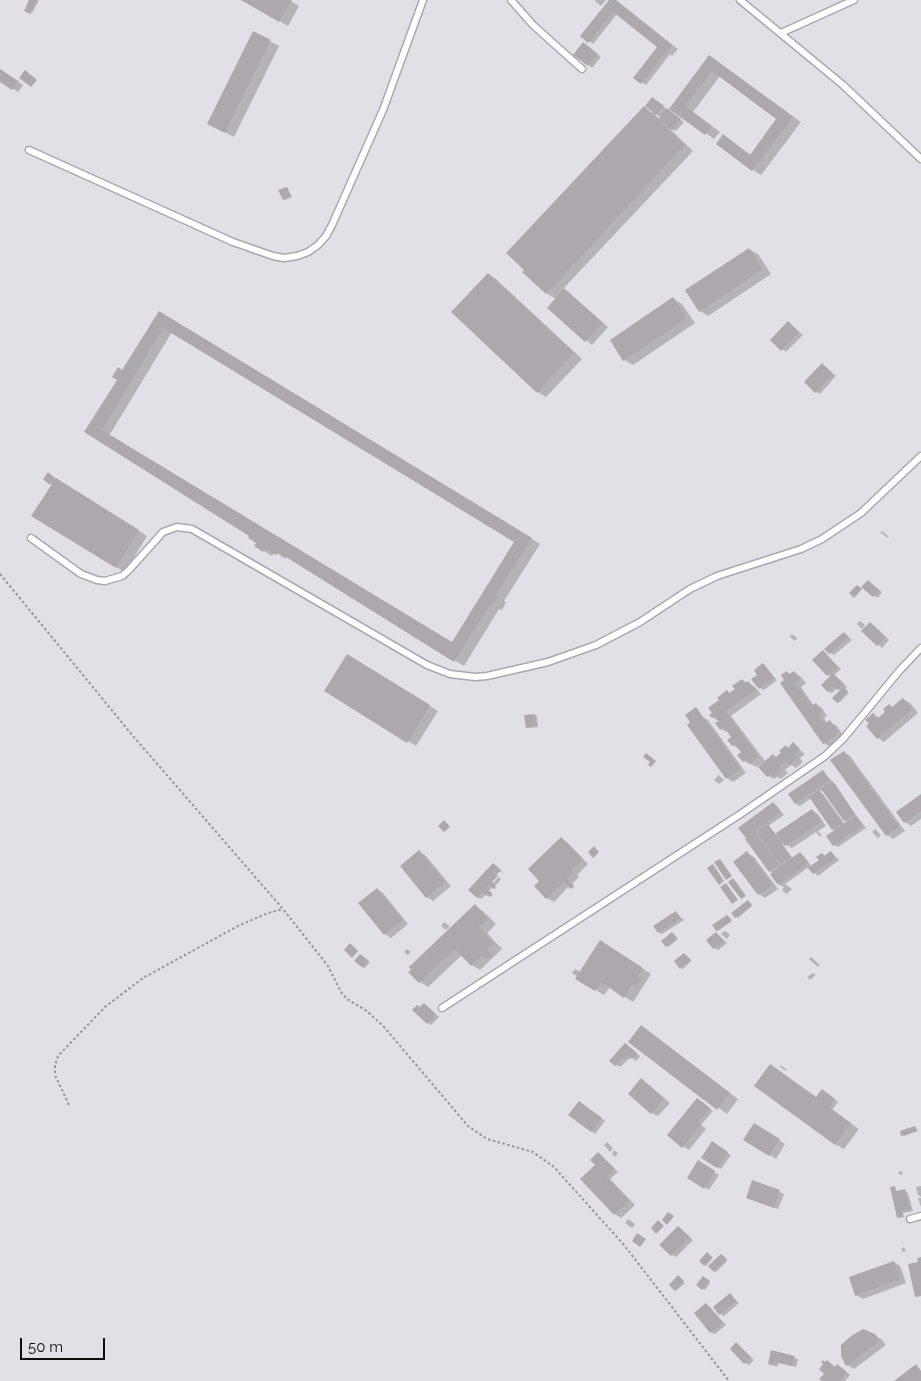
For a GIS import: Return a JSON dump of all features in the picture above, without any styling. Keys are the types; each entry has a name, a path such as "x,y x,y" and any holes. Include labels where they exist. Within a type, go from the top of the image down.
{"lane":[{"path":"29,150 239,244 284,258 308,252 326,236 332,225 383,110 423,0"},
{"path":"511,0 533,25 582,69"},
{"path":"740,0 843,85 921,159"},
{"path":"781,33 854,0"},
{"path":"31,538 81,574 105,581 122,576 128,571 163,532 177,527 192,529 427,665 450,674 487,676 548,662 596,645 640,622 690,589 717,576 801,549 822,539 861,513 921,456"},
{"path":"442,1008 742,813 825,756 843,739 900,670 921,648"},
{"path":"910,1219 921,1216"}],"path":[{"path":"0,574 133,736 284,909 328,966 341,992 347,999 367,1011 380,1023 468,1126 487,1140 533,1152 554,1167 624,1245 730,1381"},
{"path":"69,1105 55,1074 58,1056 111,1002 143,978 238,926 260,916 284,909"}],"building":[{"path":"29,0 37,0 30,14 24,11"},
{"path":"241,0 292,0 279,22"},
{"path":"609,0 616,0 672,45 641,84 633,78 657,47 613,12 588,43 580,36"},
{"path":"253,31 271,40 225,133 207,124"},
{"path":"583,42 598,54 588,66 573,55"},
{"path":"709,55 793,117 752,171 716,144 723,134 750,155 776,119 712,71 685,106 712,126 705,135 669,109"},
{"path":"0,69 18,81 12,90 0,82"},
{"path":"25,70 37,80 31,87 19,78"},
{"path":"652,97 664,106 656,115 645,106"},
{"path":"644,106 685,145 546,294 522,272 524,270 506,253"},
{"path":"667,108 681,119 672,130 658,119"},
{"path":"287,187 291,196 283,200 278,190"},
{"path":"749,248 763,269 699,312 685,290"},
{"path":"488,273 574,353 537,393 451,312"},
{"path":"564,288 603,323 585,342 547,308"},
{"path":"673,297 687,318 623,361 610,340"},
{"path":"159,311 532,538 496,595 499,596 492,606 490,605 454,662 278,552 276,555 265,548 263,552 254,546 256,543 248,538 249,536 84,432 117,380 112,377 118,367 122,370","holes":["163,328 514,542 452,642 102,430"]},
{"path":"788,321 799,332 781,351 770,340"},
{"path":"822,363 833,374 815,393 804,382"},
{"path":"48,472 55,478 50,485 43,479"},
{"path":"56,478 139,530 116,568 31,516"},
{"path":"868,580 879,590 873,597 861,587"},
{"path":"857,585 862,589 854,598 849,593"},
{"path":"870,622 886,637 877,646 861,631"},
{"path":"844,632 849,637 829,654 824,649"},
{"path":"823,650 838,667 827,676 812,660"},
{"path":"347,654 430,705 407,743 324,691"},
{"path":"763,663 774,677 759,689 751,679 757,675 754,670"},
{"path":"787,671 789,674 794,671 800,679 795,683 811,706 816,703 822,712 818,714 825,724 830,720 839,733 823,744 780,683 784,680 781,675"},
{"path":"833,673 844,684 837,690 834,686 828,692 821,685"},
{"path":"742,679 745,683 748,681 755,690 726,712 759,757 749,764 746,760 743,762 737,755 741,752 735,744 732,746 727,740 731,737 724,727 720,730 715,723 719,721 715,716 712,718 709,715 712,713 708,708 719,700 717,698 727,690 729,693 735,689 732,686"},
{"path":"843,687 848,691 837,703 832,698"},
{"path":"903,698 912,709 877,739 866,726 869,723 865,720 873,713 878,718 885,712 883,709 889,704 892,707"},
{"path":"696,707 740,769 726,779 687,725 690,722 685,715"},
{"path":"535,714 537,726 526,728 524,715"},
{"path":"793,742 800,749 794,754 798,758 789,765 786,761 780,766 782,769 774,777 771,773 767,777 758,767 773,754 776,757 781,753 779,751 786,745 788,748"},
{"path":"844,751 899,827 886,836 830,760"},
{"path":"646,753 656,761 651,767 648,765 650,762 643,757"},
{"path":"823,770 830,780 795,804 788,794"},
{"path":"832,781 855,814 844,821 821,789"},
{"path":"819,790 842,823 832,830 809,797"},
{"path":"921,794 921,811 904,823 896,812"},
{"path":"773,802 781,812 746,838 738,828"},
{"path":"812,809 821,822 785,846 776,833"},
{"path":"856,815 863,825 833,846 826,836"},
{"path":"444,820 450,827 444,832 438,826"},
{"path":"768,824 791,857 780,864 757,832"},
{"path":"755,832 779,864 769,872 745,839"},
{"path":"561,837 583,859 571,871 573,873 567,879 574,885 570,889 564,882 546,899 534,886 539,881 528,869"},
{"path":"594,846 599,852 593,858 588,852"},
{"path":"419,850 445,882 426,898 400,866"},
{"path":"747,851 772,885 758,895 733,862"},
{"path":"831,851 836,858 813,874 808,868 819,860 816,857 822,853 824,856"},
{"path":"800,852 808,863 778,885 770,874"},
{"path":"720,859 732,876 726,880 714,862"},
{"path":"493,863 501,870 498,873 495,870 493,872 498,876 492,882 496,886 493,889 489,885 486,888 492,893 489,897 483,892 477,898 468,890"},
{"path":"713,864 724,881 719,885 707,868"},
{"path":"733,878 746,896 741,899 728,882"},
{"path":"726,883 738,900 732,904 720,887"},
{"path":"377,888 403,920 384,935 358,903"},
{"path":"748,900 752,905 735,918 731,913"},
{"path":"475,904 488,919 479,927 494,943 487,950 492,954 487,959 482,955 471,966 455,949 419,983 408,972 411,970 409,967"},
{"path":"676,911 681,918 658,933 653,926"},
{"path":"727,915 732,920 716,931 712,925"},
{"path":"672,932 677,938 666,947 661,941"},
{"path":"716,932 724,941 713,949 706,940"},
{"path":"600,940 643,968 638,976 641,979 636,987 632,985 624,998 601,982 595,991 575,979"},
{"path":"350,943 358,951 352,958 344,950"},
{"path":"684,953 691,960 680,969 674,961"},
{"path":"360,954 369,961 363,968 354,961"},
{"path":"424,1003 436,1014 427,1024 412,1010 417,1005 420,1007"},
{"path":"641,1025 730,1093 717,1110 628,1042"},
{"path":"625,1043 637,1053 632,1059 627,1055 615,1066 609,1061"},
{"path":"770,1064 816,1097 822,1089 835,1099 829,1107 851,1123 835,1145 754,1086"},
{"path":"641,1078 664,1098 651,1114 628,1094"},
{"path":"697,1098 710,1108 698,1122 701,1125 682,1148 667,1135"},
{"path":"579,1101 602,1118 591,1132 568,1115"},
{"path":"754,1123 780,1139 769,1156 743,1140"},
{"path":"915,1126 917,1131 901,1136 900,1131"},
{"path":"712,1141 728,1152 717,1168 701,1158"},
{"path":"598,1152 615,1169 607,1177 629,1201 614,1215 580,1179 595,1165 590,1160"},
{"path":"698,1160 715,1171 704,1189 687,1178"},
{"path":"752,1180 780,1190 774,1208 746,1198"},
{"path":"895,1186 896,1191 905,1189 910,1209 902,1211 903,1217 897,1218 890,1187"},
{"path":"668,1212 674,1216 667,1225 662,1220"},
{"path":"658,1220 664,1226 656,1234 651,1228"},
{"path":"678,1226 690,1237 671,1256 659,1245"},
{"path":"637,1233 646,1239 640,1247 632,1241"},
{"path":"707,1252 712,1257 704,1266 699,1261"},
{"path":"721,1254 727,1259 714,1272 708,1266"},
{"path":"921,1257 921,1296 915,1297 908,1264 918,1262 917,1258"},
{"path":"894,1261 900,1279 855,1296 849,1277"},
{"path":"678,1275 684,1281 675,1291 669,1285"},
{"path":"703,1276 710,1281 702,1290 696,1285"},
{"path":"730,1293 736,1301 719,1315 713,1307"},
{"path":"706,1303 723,1323 710,1333 694,1313"},
{"path":"863,1329 875,1334 880,1341 846,1366 841,1356 841,1345"},
{"path":"736,1342 751,1357 744,1364 730,1349"},
{"path":"771,1350 795,1356 792,1366 774,1362 773,1365 768,1364"},
{"path":"823,1360 825,1362 827,1360 835,1367 837,1364 847,1372 840,1381 822,1381 819,1379 824,1374 819,1369 823,1364 821,1362"},
{"path":"916,1364 921,1371 921,1381 894,1381"}]}
